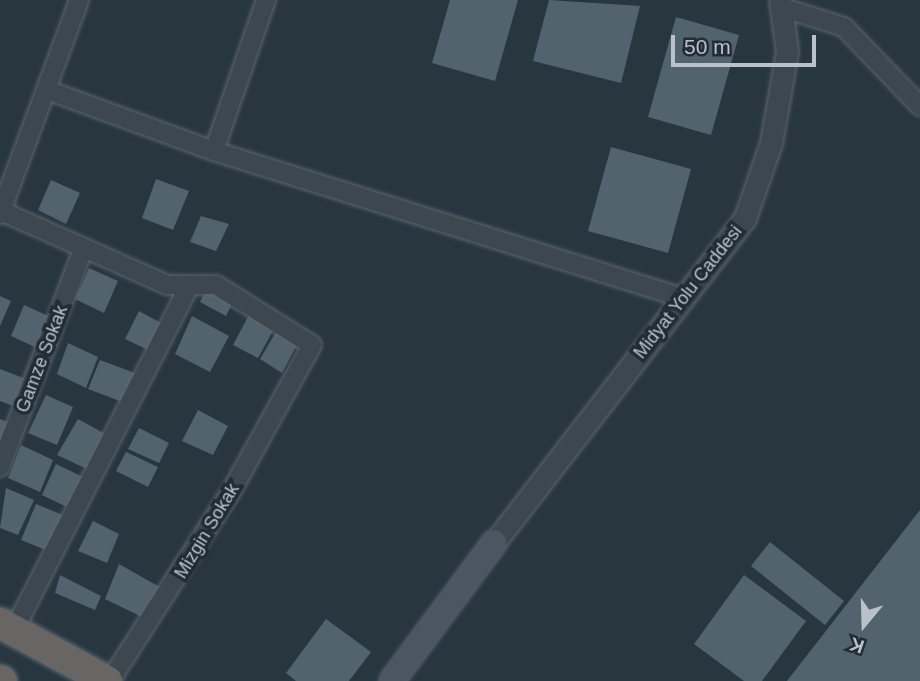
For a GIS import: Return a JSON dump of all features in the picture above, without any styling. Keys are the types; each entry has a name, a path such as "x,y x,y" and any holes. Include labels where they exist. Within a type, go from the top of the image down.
{"highway":[{"path":"7,627 108,681"}],"main road":[{"path":"392,681 494,543"},
{"path":"407,681 494,543"}],"street":[{"path":"7,627 190,285 167,285 1,212 79,0"},
{"path":"214,150 266,0"},
{"path":"781,4 844,27 920,106"},
{"name":"Midyat Yolu Caddesi","path":"494,543 746,218 771,143 787,51 781,4"},
{"path":"47,90 214,150 684,298"},
{"name":"Gamze Sokak","path":"0,467 83,250"},
{"name":"Mizgin Sokak","path":"108,681 298,377 312,345 294,328 216,285 190,285"}],"building":[{"path":"450,0 518,0 495,81 432,63"},
{"path":"549,0 640,6 621,83 533,61"},
{"path":"676,17 739,35 711,135 648,117"},
{"path":"611,147 691,169 668,253 588,231"},
{"path":"156,179 189,191 173,230 142,218"},
{"path":"51,180 80,193 66,224 38,210"},
{"path":"201,216 229,224 216,251 190,242"},
{"path":"89,268 118,281 104,313 75,299"},
{"path":"206,289 232,304 226,316 200,302"},
{"path":"0,296 11,301 0,326"},
{"path":"24,305 53,318 39,349 11,336"},
{"path":"139,311 165,325 150,351 125,339"},
{"path":"249,315 274,329 258,358 233,345"},
{"path":"192,316 229,336 210,372 175,354"},
{"path":"277,330 298,343 282,373 260,359"},
{"path":"68,343 98,357 86,388 57,374"},
{"path":"100,360 140,375 125,403 88,389"},
{"path":"0,369 26,379 16,407 0,401"},
{"path":"46,395 73,407 57,445 28,433"},
{"path":"198,410 228,426 213,455 182,441"},
{"path":"0,419 8,422 0,442"},
{"path":"78,419 109,436 89,470 57,455"},
{"path":"139,428 169,443 159,463 128,449"},
{"path":"21,445 53,460 40,492 8,478"},
{"path":"126,452 158,467 148,487 116,471"},
{"path":"56,464 85,478 71,509 42,495"},
{"path":"6,488 34,500 18,535 0,528"},
{"path":"36,504 63,515 48,551 21,540"},
{"path":"920,510 920,681 787,681"},
{"path":"93,521 119,534 107,563 78,551"},
{"path":"770,542 844,601 825,625 751,566"},
{"path":"119,564 163,589 146,619 105,599"},
{"path":"60,575 101,596 95,610 55,593"},
{"path":"744,575 806,621 762,681 744,681 694,644"},
{"path":"326,619 371,652 349,681 296,681 286,673"}]}
